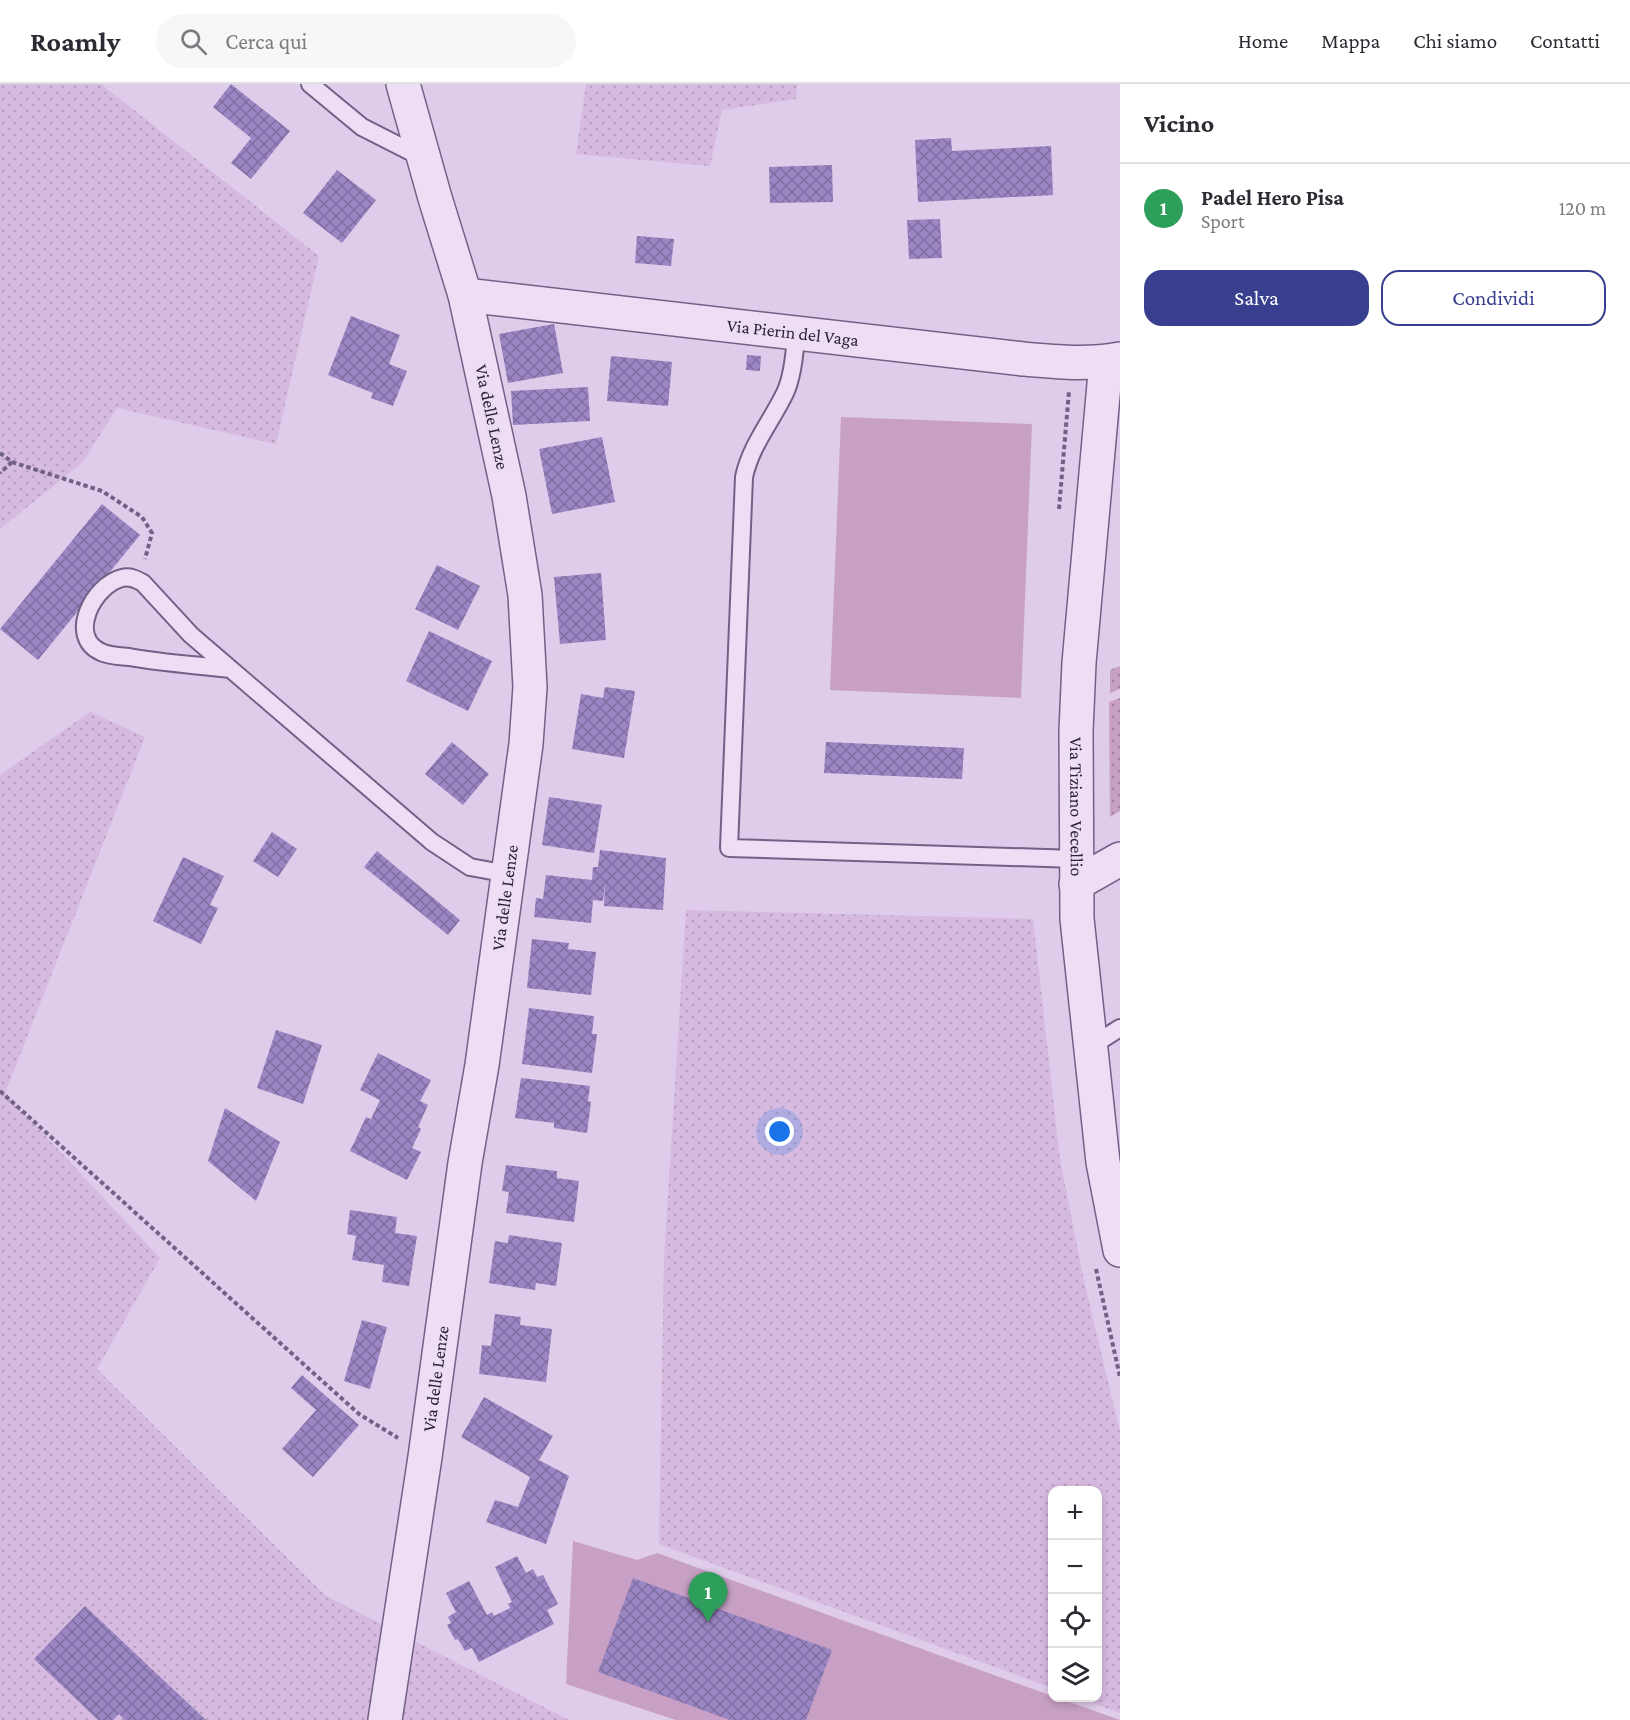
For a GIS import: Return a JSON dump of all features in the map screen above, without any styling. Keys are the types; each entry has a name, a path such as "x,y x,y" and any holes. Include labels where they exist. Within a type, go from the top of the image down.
{"street":[{"name":"Via delle Lenze","path":"385,1720 425,1457 465,1163 482,1065 530,709 528,622 513,518 465,295 423,159 403,84"},
{"name":"Via Pierin del Vaga","path":"465,295 1071,363 1113,360"},
{"name":"Via Tiziano Vecellio","path":"1113,360 1079,663 1076,731 1076,872 1077,919 1102,1162 1116,1214 1120,1250"},
{"path":"1076,872 1120,859"}],"lane":[{"path":"310,84 362,127 423,159"},
{"path":"796,333 786,390 757,440 744,477 729,848 1076,872"},
{"path":"230,669 103,653 87,641 85,632 89,609 110,584 121,578 134,577 191,635 432,842 470,867 508,874"},
{"path":"1089,1047 1120,1028"}],"path":[{"path":"0,453 12,462 102,491 142,517 152,533 146,557 134,577"},
{"path":"0,473 12,462"},
{"path":"0,1092 359,1414 425,1457"}],"shaded area":[{"path":"0,84 101,84 319,256 276,444 117,408 83,462 0,529"},
{"path":"586,84 797,84 796,99 722,110 710,166 576,154"},
{"path":"841,417 1032,424 1021,698 830,690"},
{"path":"1120,666 1120,689 1110,693 1110,670"},
{"path":"1120,698 1120,811 1110,817 1109,702"},
{"path":"90,712 145,737 5,1093 160,1258 97,1369 326,1596 569,1720 0,1720 0,775"},
{"path":"686,910 1033,919 1060,1160 1084,1281 1120,1432 1120,1713 1090,1702 1102,1702 1102,1486 1048,1486 1048,1687 659,1544 664,1259"},
{"path":"573,1541 637,1560 657,1553 1048,1695 1048,1702 1069,1702 1120,1720 676,1720 566,1684"}],"building":[{"path":"231,84 290,131 251,179 231,163 251,138 213,107"},
{"path":"951,138 952,151 1051,146 1053,195 918,202 915,140"},
{"path":"832,165 833,202 770,203 769,167"},
{"path":"337,170 376,200 342,243 303,213"},
{"path":"940,219 942,258 909,259 907,220"},
{"path":"637,236 674,239 671,266 635,263"},
{"path":"351,316 400,335 389,364 407,371 393,406 371,398 373,393 328,375"},
{"path":"554,324 563,373 508,383 499,334"},
{"path":"747,355 761,356 760,371 746,370"},
{"path":"611,356 672,362 668,406 607,401"},
{"path":"588,387 590,421 513,425 511,391"},
{"path":"602,437 615,502 552,514 539,449"},
{"path":"102,504 140,535 38,660 0,629"},
{"path":"437,565 480,586 458,630 415,609"},
{"path":"601,573 606,640 560,644 554,577"},
{"path":"429,631 492,661 468,711 406,681"},
{"path":"605,687 635,691 624,758 572,749 581,694 603,698"},
{"path":"452,742 489,774 463,805 425,774"},
{"path":"826,742 964,748 962,779 824,773"},
{"path":"549,797 602,805 594,853 542,845"},
{"path":"272,832 297,849 278,877 253,861"},
{"path":"600,850 666,858 663,910 604,906 605,882 603,901 593,900 591,923 534,917 536,898 543,899 546,875 592,880 593,867 598,867"},
{"path":"377,851 460,920 448,935 364,867"},
{"path":"183,857 224,876 210,905 218,908 201,944 153,921"},
{"path":"532,939 569,943 568,949 596,952 591,995 527,988"},
{"path":"529,1008 594,1016 592,1034 597,1034 592,1073 522,1064"},
{"path":"276,1030 322,1045 303,1104 257,1088"},
{"path":"378,1053 431,1080 420,1101 428,1105 418,1127 421,1129 412,1148 421,1152 407,1180 350,1151 366,1117 371,1119 380,1100 360,1090"},
{"path":"521,1078 590,1086 588,1101 591,1102 587,1133 554,1128 554,1123 515,1118"},
{"path":"225,1108 280,1142 256,1201 208,1161"},
{"path":"506,1165 557,1171 557,1178 579,1181 574,1222 506,1213 509,1192 502,1191"},
{"path":"350,1210 397,1217 395,1233 417,1236 409,1286 382,1282 384,1265 352,1260 356,1236 347,1234"},
{"path":"509,1235 562,1243 556,1286 536,1283 535,1290 489,1283 495,1241 508,1243"},
{"path":"495,1314 521,1317 520,1325 552,1329 546,1382 479,1374 482,1345 491,1346"},
{"path":"362,1320 387,1327 370,1389 344,1381"},
{"path":"302,1375 359,1425 313,1477 282,1449 316,1410 291,1388"},
{"path":"484,1397 553,1436 539,1460 569,1476 546,1544 486,1522 495,1500 518,1507 530,1477 461,1437"},
{"path":"517,1556 526,1573 533,1569 537,1577 543,1575 558,1604 547,1610 554,1624 479,1662 472,1648 465,1651 458,1639 455,1640 447,1625 451,1623 448,1617 456,1612 446,1593 469,1581 487,1615 492,1612 494,1616 510,1608 508,1604 512,1602 495,1567"},
{"path":"633,1578 832,1650 806,1720 730,1720 598,1672"},
{"path":"85,1606 206,1720 125,1720 119,1714 113,1720 98,1720 34,1659"}],"place":[{"name":"Padel Hero Pisa","path":"708,1622"}]}
